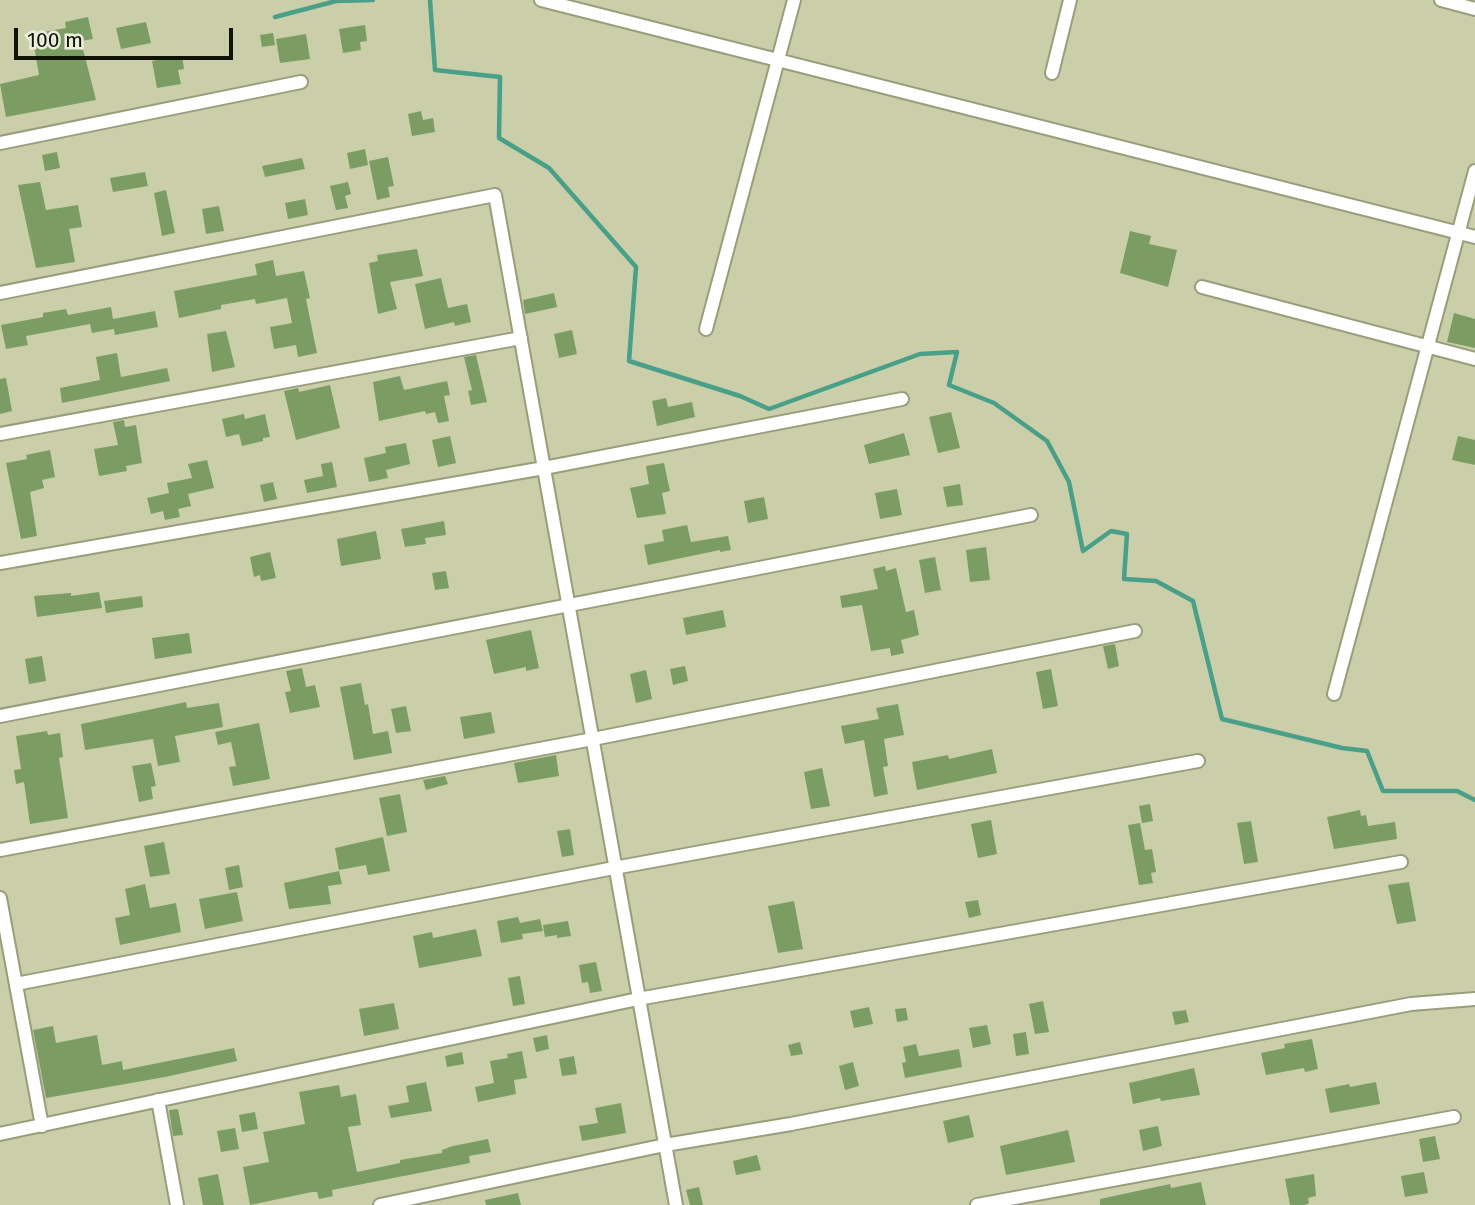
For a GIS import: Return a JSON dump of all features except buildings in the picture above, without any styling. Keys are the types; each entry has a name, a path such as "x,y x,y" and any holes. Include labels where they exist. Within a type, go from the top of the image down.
{"street":[{"path":"541,0 1475,237"},
{"path":"706,330 794,0"},
{"path":"1052,73 1070,0"},
{"path":"1441,0 1475,9"},
{"path":"0,143 301,82"},
{"path":"1334,694 1475,171"},
{"path":"0,293 495,195 676,1205"},
{"path":"1202,287 1475,359"},
{"path":"0,434 521,338"},
{"path":"0,563 544,468 902,399"},
{"path":"0,716 1031,514"},
{"path":"0,850 593,739 1135,631"},
{"path":"16,984 614,868 1198,761"},
{"path":"0,1134 638,999 1401,862"},
{"path":"0,898 42,1126"},
{"path":"380,1205 665,1145 791,1124 1411,1004 1475,999"},
{"path":"158,1100 177,1205"},
{"path":"978,1205 1454,1117"}],"waterway":[{"path":"275,17 336,1 373,0"},
{"path":"430,0 435,70 500,77 499,138 549,168 636,267 629,361 740,396 769,409 920,354 957,352 949,385 994,403 1047,441 1069,482 1083,551 1111,531 1127,534 1124,579 1156,581 1193,601 1222,719 1342,748 1367,751 1383,791 1457,791 1475,800"}]}
